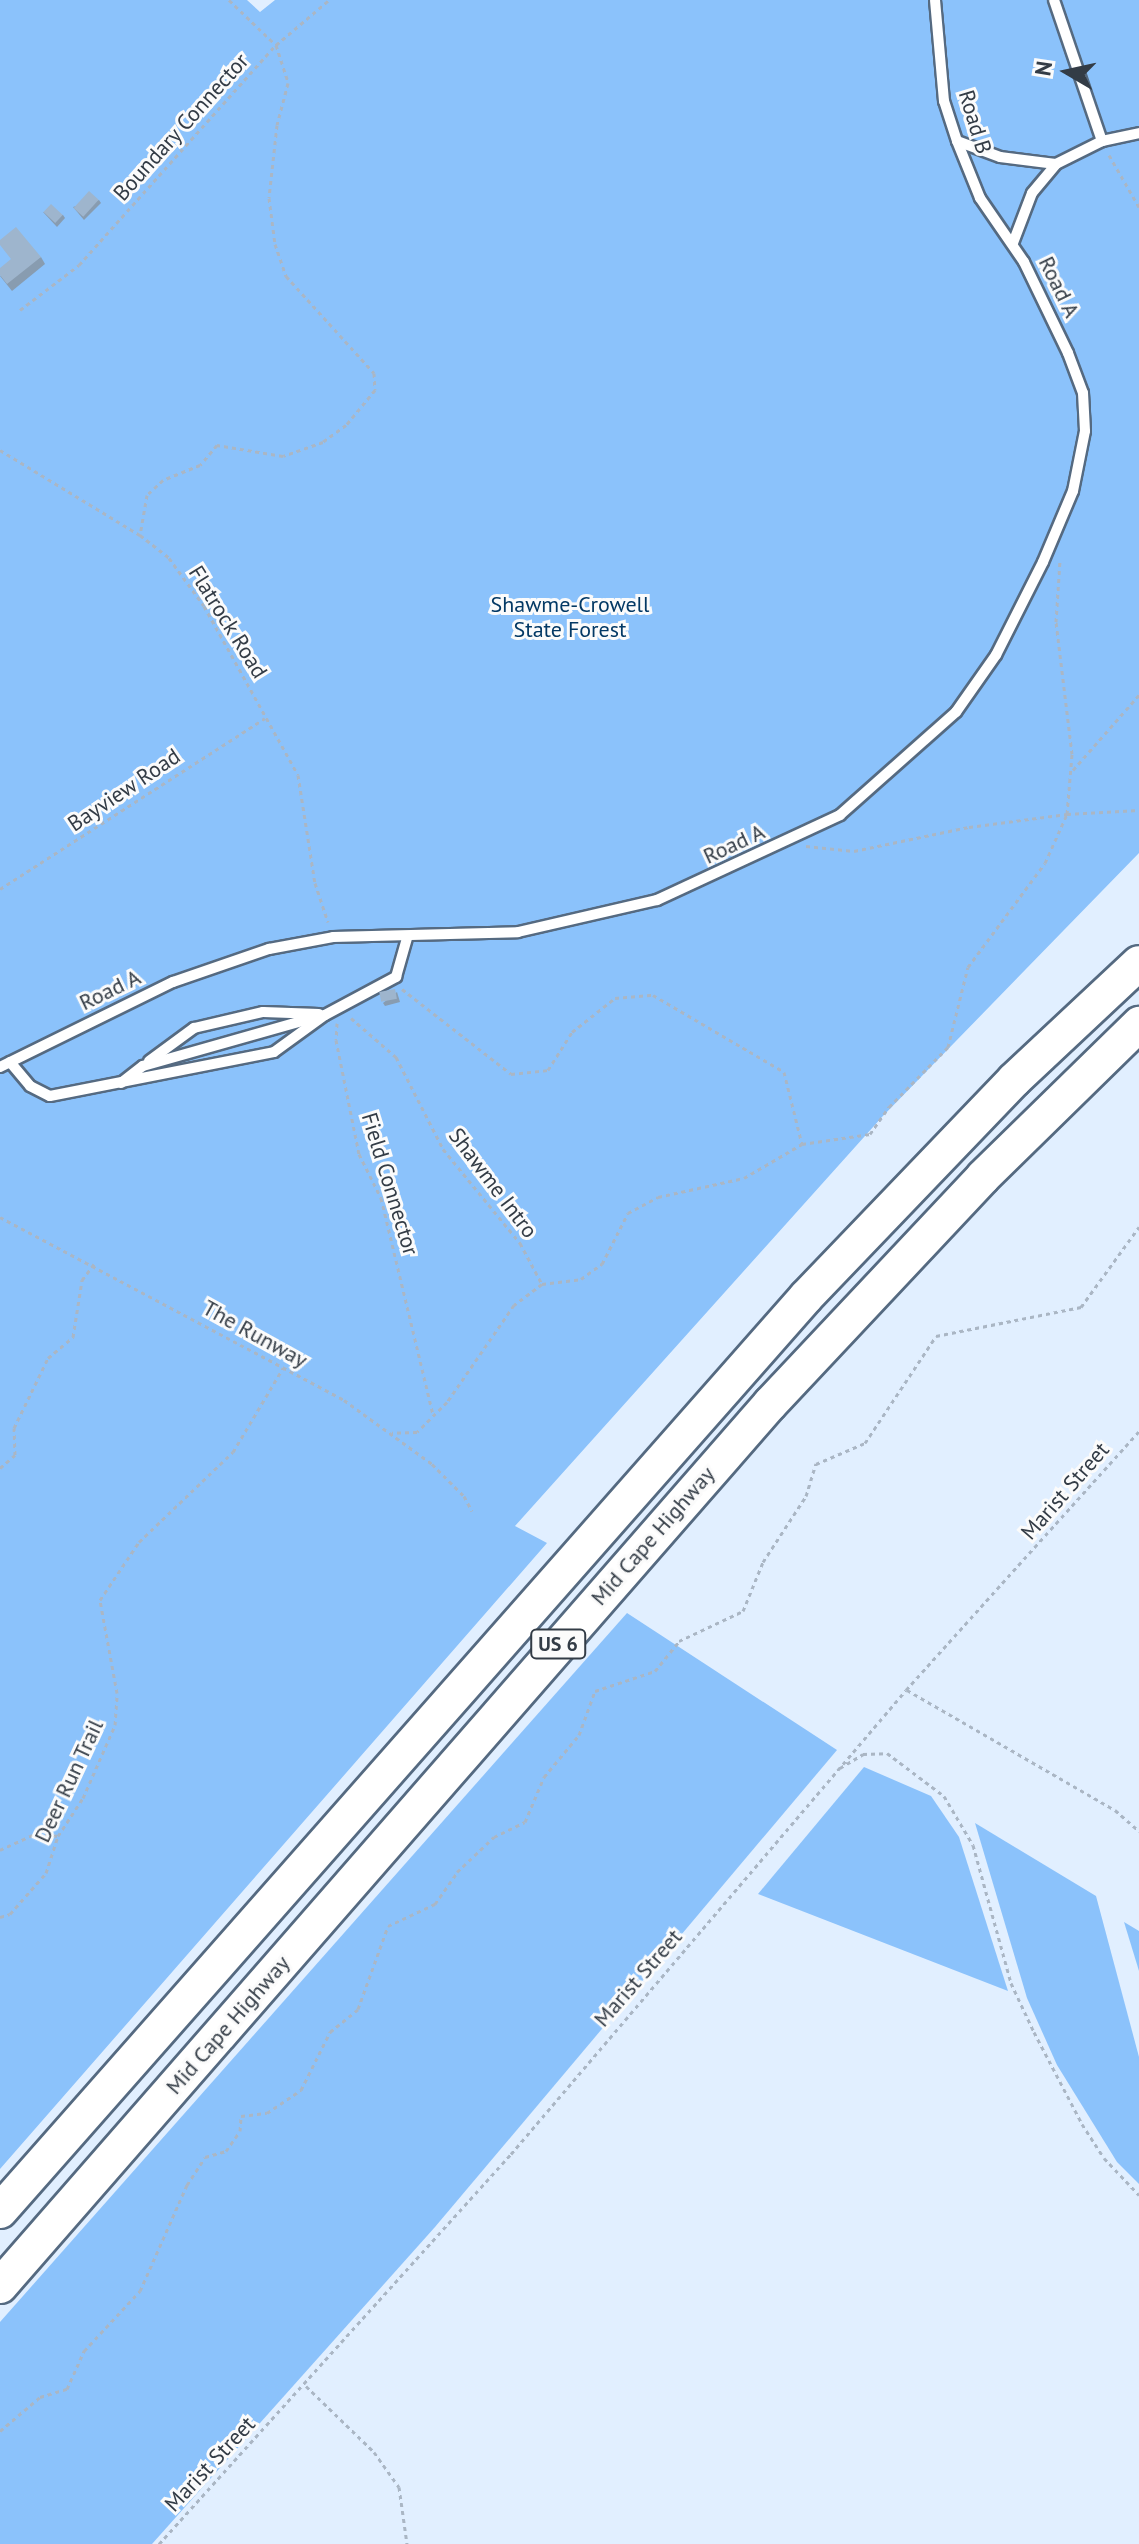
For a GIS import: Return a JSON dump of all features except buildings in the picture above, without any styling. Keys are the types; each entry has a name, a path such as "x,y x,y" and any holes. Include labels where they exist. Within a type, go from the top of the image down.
{"highway":[{"name":"Mid Cape Highway","path":"0,2211 806,1297 1014,1080 1139,963"},
{"name":"Mid Cape Highway","path":"0,2286 687,1496 983,1177 1139,1024"}],"lane":[{"name":"Road B","path":"935,0 944,101 980,198 1013,243"},
{"path":"1054,0 1102,141"},
{"path":"1013,243 1032,193 1056,164 1102,141 1139,133"},
{"path":"957,141 1000,157 1056,164"},
{"name":"Road A","path":"5,1064 173,982 269,949 333,937 407,938 518,932 657,900 840,815 956,712 996,655 1073,491 1085,431 1083,393 1013,243"},
{"path":"5,1064 30,1086 50,1096 117,1087 274,1052 325,1015 390,981 404,960 407,938"},
{"path":"117,1087 194,1028 263,1012 325,1015"},
{"path":"143,1066 325,1015"}],"path":[{"path":"229,0 276,45 329,0"},
{"name":"Boundary Connector","path":"20,310 79,265 276,45"},
{"name":"Boundary Connector","path":"140,535 147,495 163,480 200,465 217,445 283,456 323,442 346,425 375,390 374,373 286,276 275,244 269,198 277,125 288,83 276,45"},
{"path":"1102,141 1139,207"},
{"name":"Flatrock Road","path":"0,450 140,535 169,558 204,606 298,775 315,883 333,937"},
{"path":"392,1433 417,1432 434,1415 514,1305 542,1284 581,1279 602,1264 628,1213 658,1197 744,1178 802,1144 870,1134 889,1107 948,1047 968,967 1045,863 1067,814 1071,772 1070,713 1056,622 1059,524"},
{"path":"1071,772 1139,695"},
{"name":"Bayview Road","path":"0,889 265,718"},
{"path":"782,844 854,851 982,825 1067,814 1139,810"},
{"path":"390,981 511,1074 548,1070 572,1032 615,998 653,995 784,1072 802,1144"},
{"name":"Shawme Intro","path":"339,1007 396,1057 443,1149 520,1243 542,1284"},
{"name":"Field Connector","path":"339,1007 336,1040 359,1154 381,1198 434,1415"},
{"name":"The Runway","path":"0,1217 94,1264 344,1400 392,1433 443,1475 472,1511"},
{"path":"0,2431 40,2397 67,2389 84,2351 140,2291 187,2185 205,2157 226,2151 240,2131 241,2116 267,2113 301,2090 330,2032 358,2009 388,1926 435,1904 457,1872 494,1837 525,1822 544,1777 579,1735 595,1691 655,1671 679,1641 743,1611 763,1562 806,1496 816,1464 865,1443 936,1336 1081,1307 1139,1227"},
{"path":"0,1468 15,1455 14,1428 48,1358 73,1337 82,1280 94,1264"},
{"name":"Deer Run Trail","path":"0,1917 10,1914 46,1873 58,1836 83,1798 115,1725 117,1693 100,1600 139,1542 233,1452 283,1368"},
{"name":"Marist Street","path":"159,2544 306,2386 511,2154 835,1771 1139,1431"},
{"path":"906,1690 1115,1810 1139,1831"},
{"path":"835,1771 863,1754 881,1752 895,1756 944,1796 973,1845 1011,1983 1040,2046 1104,2158 1139,2195"},
{"path":"0,1850 37,1833 58,1836"},
{"path":"306,2386 374,2452 399,2487 407,2544"}],"green space":[{"name":"Shawme-Crowell State Forest","path":"0,0 247,0 260,12 275,0 1139,0 1139,853 882,1117 515,1526 547,1543 0,2169"},
{"path":"627,1613 837,1750 435,2227 152,2544 0,2544 0,2322"},
{"path":"864,1767 931,1796 959,1837 1008,1991 758,1894"},
{"path":"975,1823 1096,1896 1139,2057 1139,2184 1117,2162 1057,2065 1027,1998"},
{"path":"1124,1922 1139,1931 1139,1971"}]}
